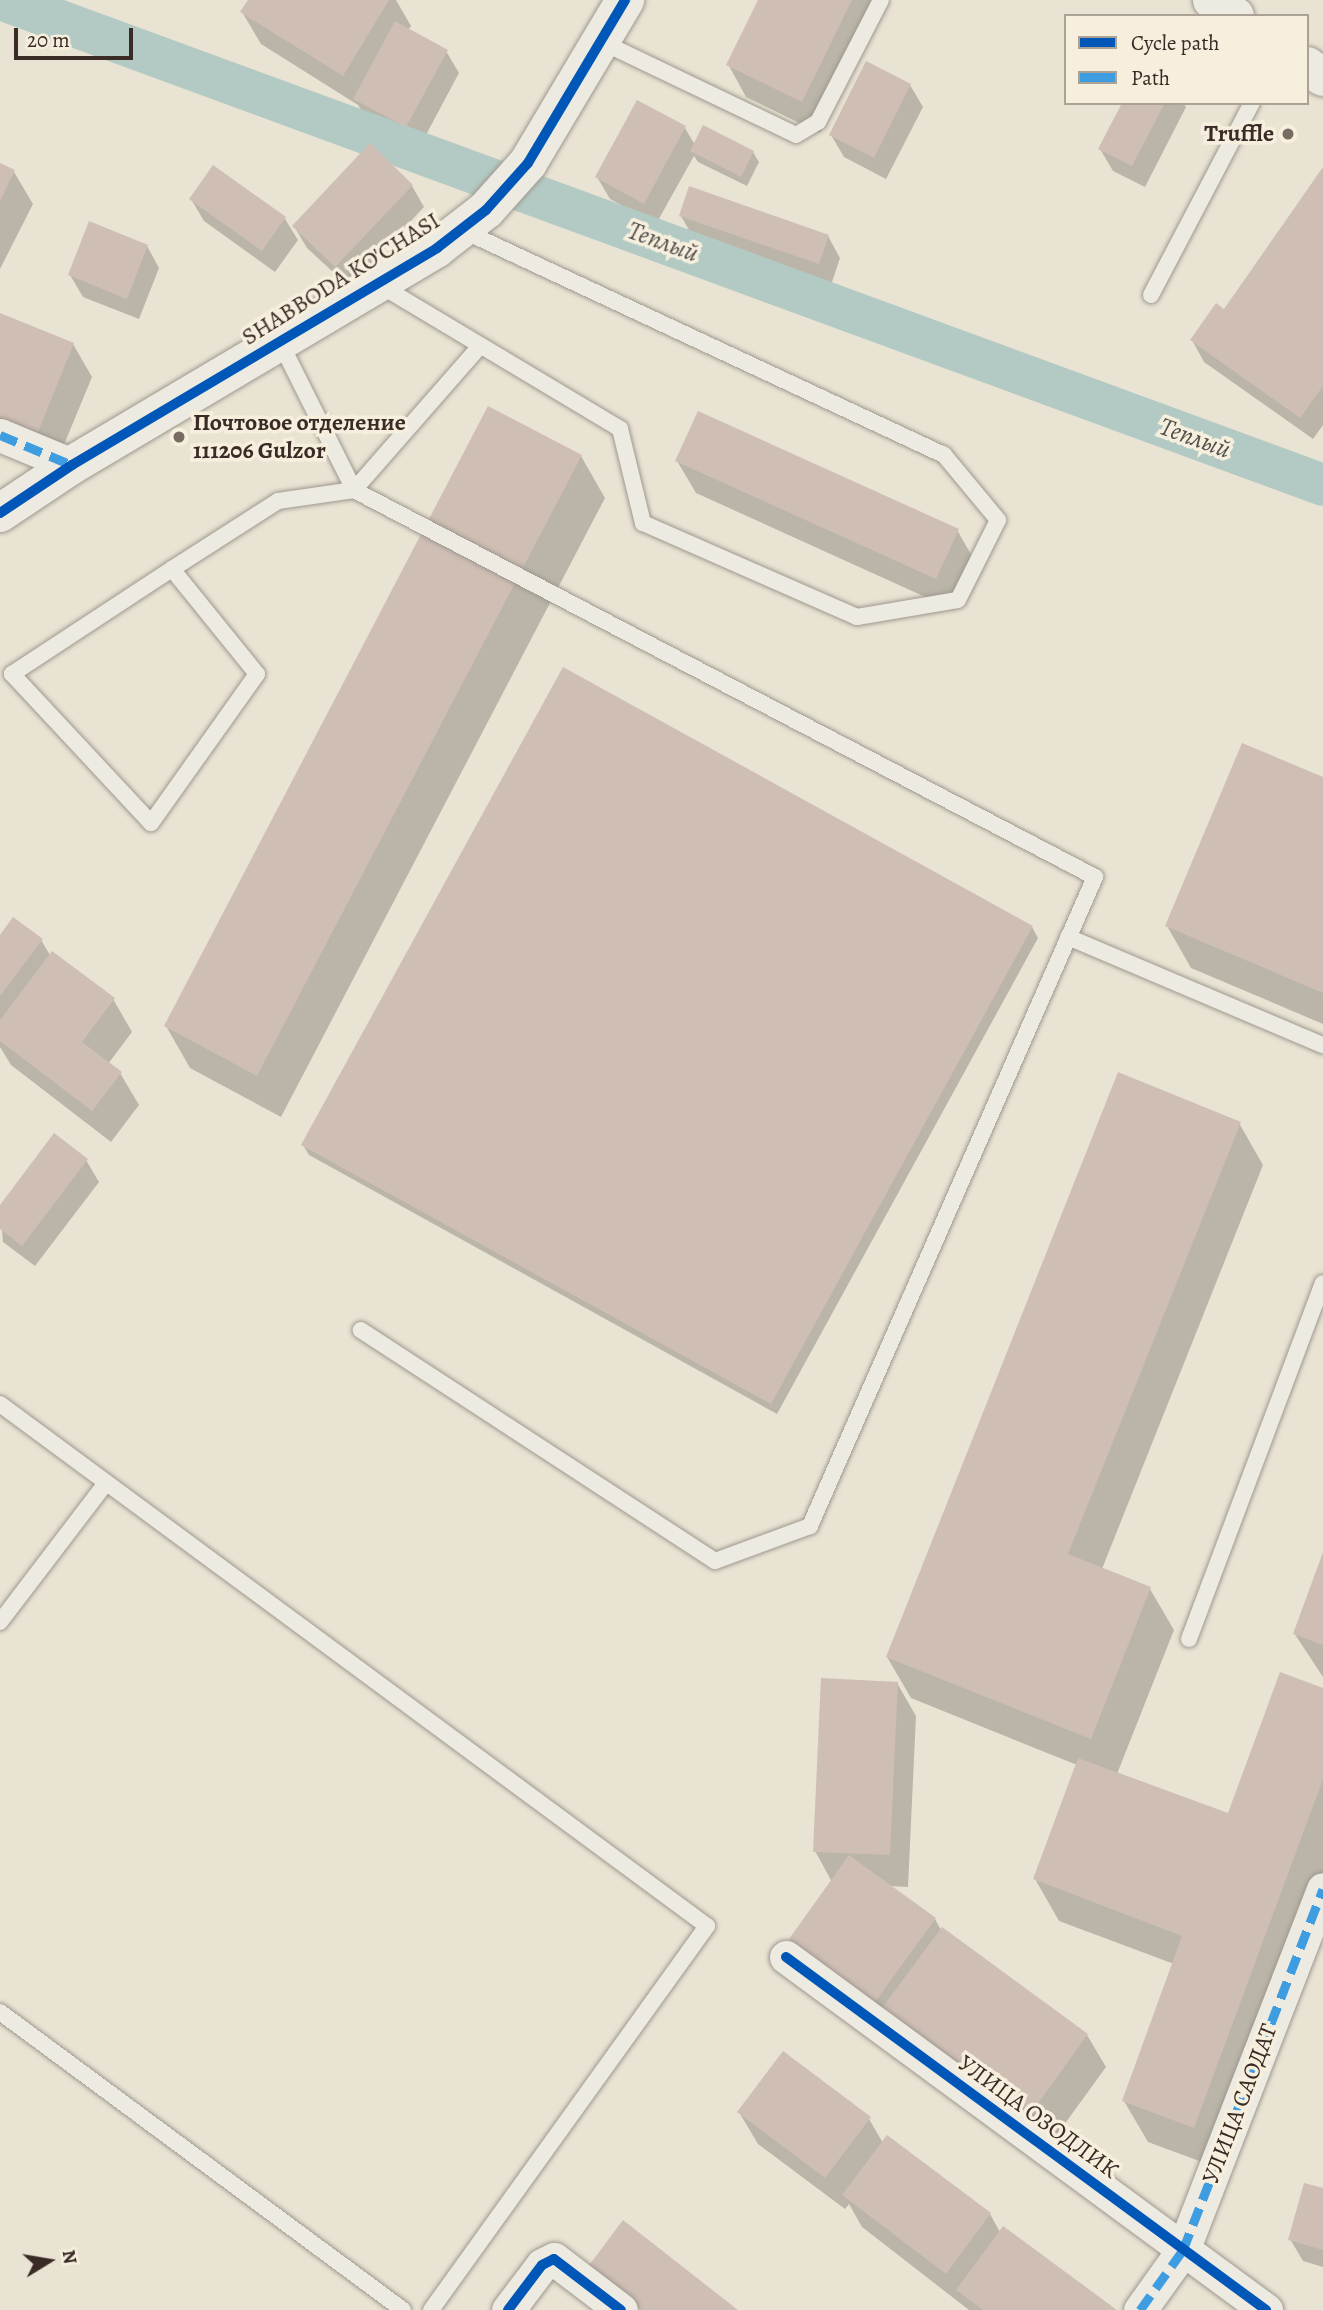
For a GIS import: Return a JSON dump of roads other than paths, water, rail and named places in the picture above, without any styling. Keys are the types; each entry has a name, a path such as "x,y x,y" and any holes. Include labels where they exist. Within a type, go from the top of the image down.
{"street":[{"name":"SHABBODA KO'CHASI","path":"0,513 72,465 378,284 461,229 508,189 528,163 625,0"},
{"path":"1212,0 1232,14"},
{"path":"0,435 72,465"},
{"name":"УЛИЦА САОДАТ","path":"1139,2310 1183,2250 1323,1889"},
{"name":"УЛИЦА ОЗОДЛИК","path":"786,1958 1266,2310"},
{"path":"508,2310 542,2265 554,2259 621,2310"}],"lane":[{"path":"602,42 796,135 818,122 881,0"},
{"path":"1151,295 1251,105"},
{"path":"378,284 620,429 643,523 857,617 958,600 998,520 944,454 461,229"},
{"path":"280,342 354,491"},
{"path":"354,491 480,346"},
{"path":"172,569 257,674 150,824 12,674 172,569 278,501 354,491 1095,877 810,1526 715,1561 361,1330"},
{"path":"1068,937 1323,1045"},
{"path":"1189,1639 1323,1283"},
{"path":"0,1404 707,1926 431,2310"},
{"path":"0,1622 107,1483"},
{"path":"0,2012 403,2310"}],"waterway":[{"name":"Теплый","path":"3,0 1323,485"}],"place":[{"name":"Truffle","path":"1288,134"},
{"name":"Почтовое отделение 111206 Gulzor","path":"179,437"}]}
